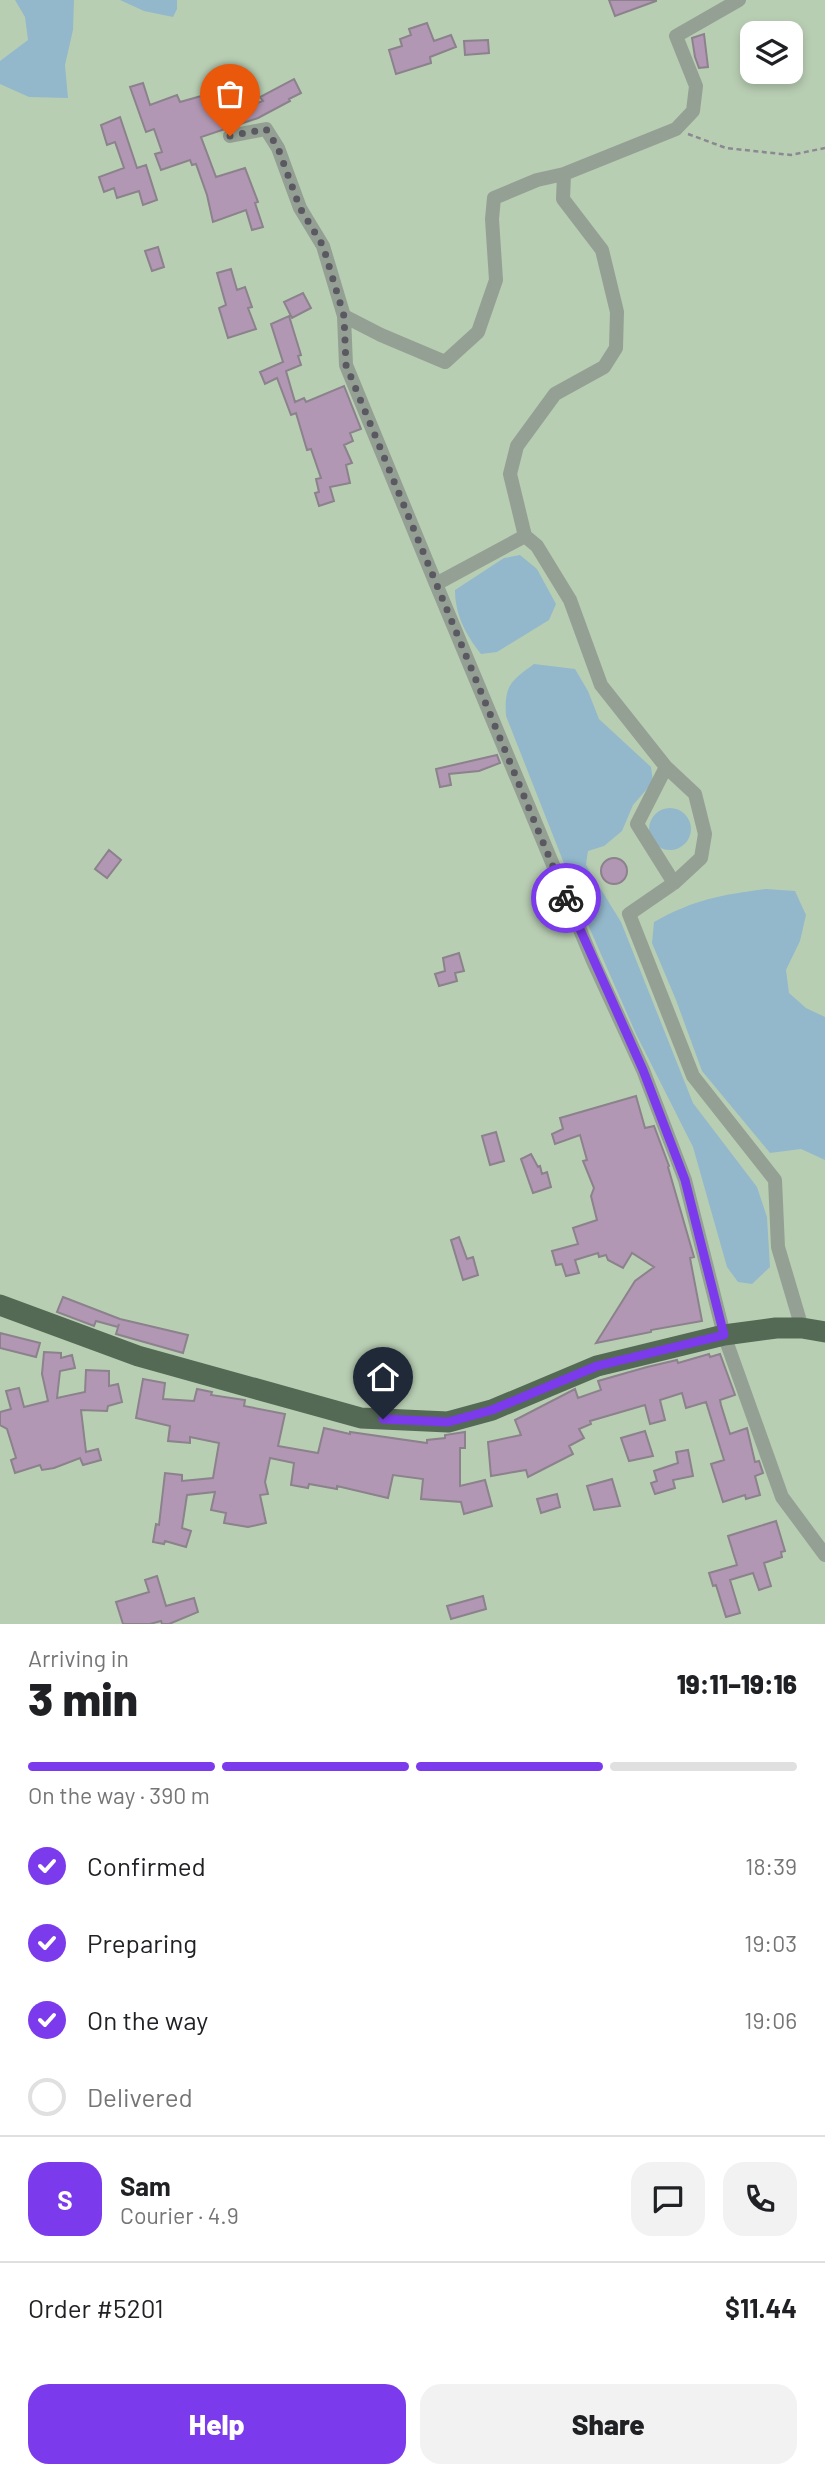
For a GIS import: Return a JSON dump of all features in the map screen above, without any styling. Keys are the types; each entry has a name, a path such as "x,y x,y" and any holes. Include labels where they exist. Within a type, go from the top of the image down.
{"main road":[{"path":"0,1305 138,1356 361,1418 448,1422 492,1410 597,1366 724,1335 776,1328 802,1328 825,1332"}],"street":[{"path":"344,316 445,362 478,332 496,280 492,219 494,198 537,180 564,174 676,129 693,111 696,86 676,36 739,0"},
{"path":"230,136 266,129 278,148 300,208 323,246 344,316 346,365 583,937 643,1070 685,1180 724,1335 782,1497 825,1555"},
{"path":"564,174 563,199 602,250 617,312 616,348 604,367 555,394 517,446 510,474 525,536 537,546 570,600 601,685 666,768 695,793 705,834 701,858 674,883 629,914 692,1076 775,1180 778,1247 802,1328"},
{"path":"436,584 525,536"},
{"path":"666,768 637,824 674,883"}],"path":[{"path":"676,129 726,148 791,155 825,148"}],"green space":[{"path":"0,0 825,0 825,1624 0,1624"}],"water":[{"path":"15,0 74,0 73,30 65,65 68,98 29,97 0,84 0,61 28,40 25,17"},
{"path":"120,0 177,0 177,9 173,17 144,11"},
{"path":"520,555 537,569 556,604 549,620 497,652 481,654 462,624 455,590 504,558"},
{"path":"534,664 575,669 588,691 599,719 651,767 653,782 633,805 622,831 604,846 588,851 586,865 621,922 693,1103 757,1187 767,1217 770,1267 752,1284 738,1282 727,1267 693,1147 636,1034 589,927 506,716 508,690 520,675"},
{"path":"670,808 685,814 691,829 685,844 670,850 655,844 649,829 655,814"},
{"path":"766,889 795,891 806,915 800,941 786,970 789,993 806,1008 825,1017 825,1160 801,1149 770,1153 702,1071 652,943 654,922 669,914 708,899"}],"building":[{"path":"609,0 656,0 656,1 615,16"},
{"path":"427,23 434,41 451,35 456,47 430,57 431,63 396,74 389,50 402,46 400,39 411,35 409,29"},
{"path":"704,34 708,67 699,68 692,38"},
{"path":"488,40 489,53 465,55 464,41"},
{"path":"294,79 301,93 289,99 290,101 258,118 201,137 216,177 245,168 258,202 255,203 263,227 252,230 246,210 213,222 196,164 192,165 190,160 161,170 155,154 162,152 154,129 146,132 130,87 143,83 150,105 177,95 180,102 219,91 225,114 263,101 260,97"},
{"path":"120,117 137,168 146,165 157,200 143,205 139,191 117,198 114,188 104,192 99,177 124,168 115,142 107,145 101,125"},
{"path":"158,247 164,267 152,271 145,251"},
{"path":"231,269 237,290 245,287 252,307 248,308 256,329 228,338 219,308 226,305 217,273"},
{"path":"303,293 311,308 292,318 284,302"},
{"path":"289,316 301,355 298,356 301,365 286,371 295,402 304,398 306,402 344,386 361,429 350,433 353,441 344,445 352,463 346,465 350,483 330,487 334,501 319,506 315,493 319,492 316,479 321,478 311,449 307,450 296,413 291,415 277,378 265,384 260,372 283,362 271,324"},
{"path":"497,755 500,763 479,771 449,774 451,785 440,787 436,769"},
{"path":"109,850 121,860 107,878 95,869"},
{"path":"614,858 623,862 627,871 623,880 614,884 605,880 601,871 605,862"},
{"path":"459,953 464,971 455,973 457,981 439,986 435,974 445,971 443,958"},
{"path":"636,1096 645,1128 654,1126 669,1166 694,1257 690,1258 702,1321 596,1343 635,1281 654,1267 632,1253 623,1268 608,1260 606,1255 599,1257 598,1253 575,1260 579,1273 566,1276 562,1264 556,1265 552,1251 578,1244 573,1228 597,1220 591,1196 594,1188 583,1161 587,1160 580,1135 555,1144 552,1134 563,1129 560,1118"},
{"path":"496,1132 504,1161 490,1165 482,1136"},
{"path":"531,1154 538,1167 540,1166 542,1174 547,1172 551,1187 533,1193 521,1159"},
{"path":"459,1237 467,1259 473,1257 478,1275 463,1280 451,1240"},
{"path":"63,1297 120,1319 188,1335 183,1353 116,1334 119,1324 118,1327 96,1321 94,1326 57,1312"},
{"path":"0,1333 40,1343 36,1357 0,1348"},
{"path":"44,1352 61,1353 61,1358 72,1355 75,1368 60,1371 57,1398 85,1392 86,1370 109,1371 109,1386 118,1384 122,1402 108,1406 107,1411 81,1410 86,1452 98,1449 101,1460 83,1465 80,1458 54,1468 42,1470 40,1465 15,1473 11,1460 16,1458 7,1429 0,1425 0,1412 11,1409 6,1391 19,1388 24,1407 48,1401 42,1374"},
{"path":"709,1354 710,1357 720,1354 735,1395 720,1400 730,1434 747,1428 755,1462 759,1461 763,1473 755,1476 760,1495 746,1499 745,1495 723,1502 711,1464 724,1460 706,1402 686,1408 682,1393 660,1400 665,1420 650,1424 645,1405 590,1421 591,1424 579,1429 584,1438 569,1446 573,1454 528,1477 526,1470 491,1476 488,1442 521,1435 515,1420 575,1389 578,1398 601,1390 598,1381"},
{"path":"143,1379 165,1383 163,1399 194,1401 197,1389 212,1392 211,1395 245,1400 244,1406 285,1414 278,1446 318,1453 324,1428 350,1434 427,1443 427,1440 465,1432 465,1448 460,1448 460,1486 485,1480 492,1506 464,1514 461,1502 421,1499 423,1479 393,1475 388,1498 337,1486 337,1489 309,1484 308,1488 291,1485 294,1463 270,1458 265,1482 268,1494 260,1495 266,1523 248,1527 224,1523 226,1513 211,1510 215,1492 187,1495 182,1528 191,1531 186,1547 165,1541 164,1544 153,1542 156,1524 159,1525 165,1473 182,1475 182,1481 213,1478 219,1443 190,1437 190,1443 168,1441 170,1426 136,1418"},
{"path":"645,1431 653,1456 629,1461 621,1438"},
{"path":"688,1450 693,1476 673,1480 675,1488 655,1494 651,1483 657,1481 654,1471 678,1463 676,1452"},
{"path":"612,1479 620,1506 594,1510 587,1486"},
{"path":"557,1494 560,1507 541,1513 537,1499"},
{"path":"776,1521 785,1551 781,1552 782,1557 764,1563 771,1586 759,1590 753,1573 730,1580 740,1613 726,1617 716,1585 713,1586 709,1573 737,1565 728,1536"},
{"path":"157,1576 166,1606 194,1598 198,1612 169,1624 162,1624 161,1621 150,1624 123,1624 116,1602 149,1592 145,1580"},
{"path":"483,1596 486,1609 451,1619 447,1606"}],"way so far":[{"path":"230,136 266,129 278,148 300,208 323,246 344,316 346,365 566,898"}],"route":[{"path":"383,1419 448,1422 492,1410 597,1366 724,1335 685,1180 643,1070 566,898"}]}
